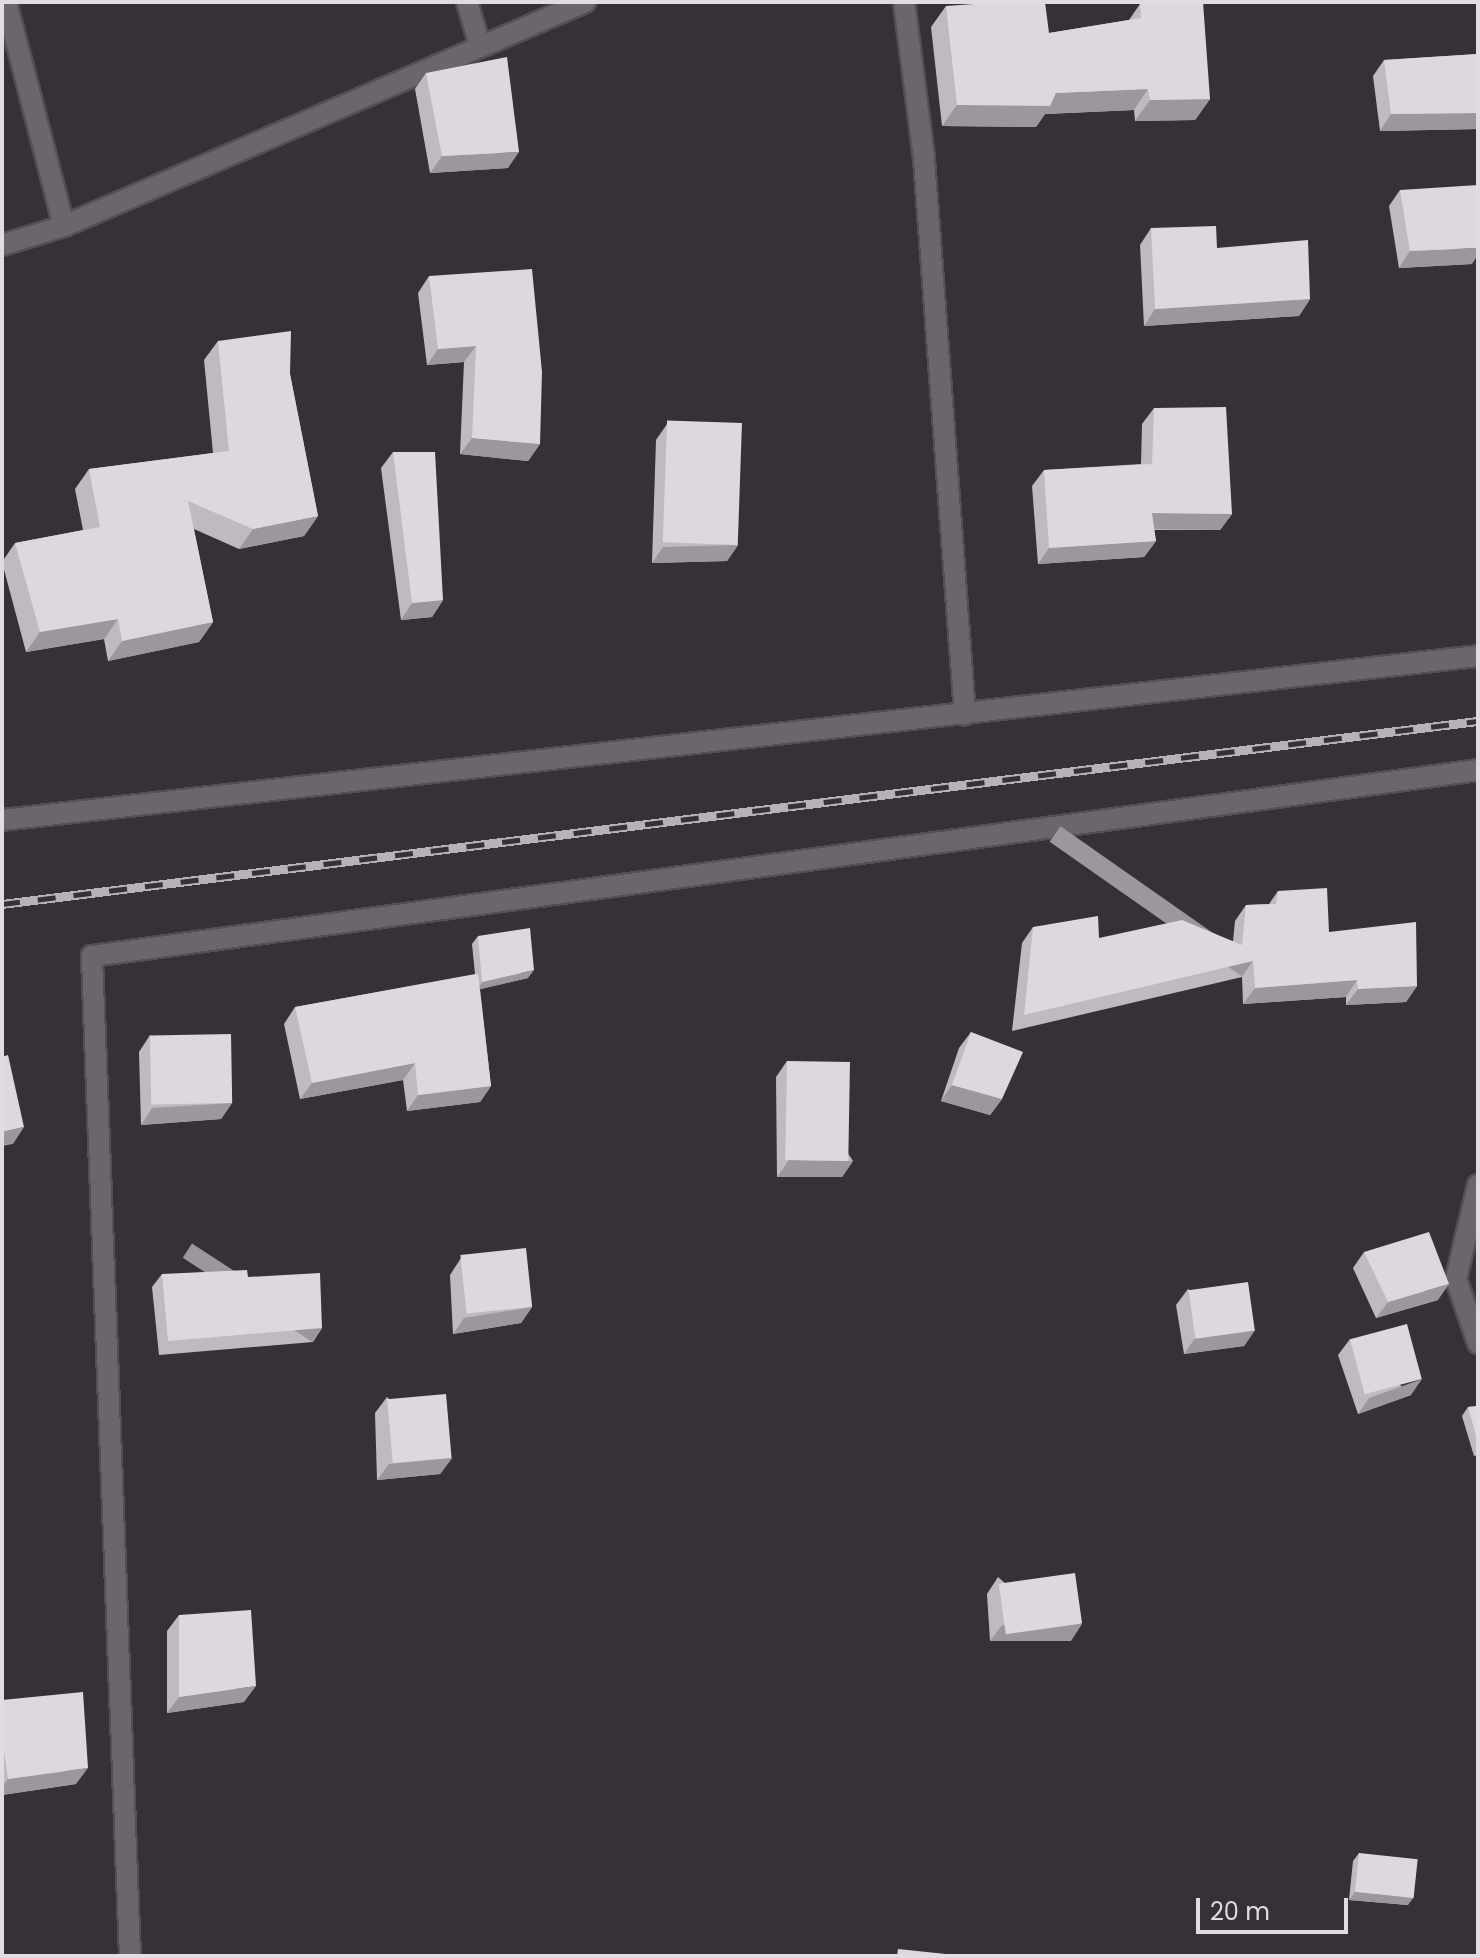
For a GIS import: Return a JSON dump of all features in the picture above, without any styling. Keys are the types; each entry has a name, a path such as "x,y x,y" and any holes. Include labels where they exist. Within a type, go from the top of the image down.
{"street":[{"path":"6,2 64,226"},
{"path":"467,2 480,46"},
{"path":"2,245 64,226 585,2"},
{"path":"904,2 924,159 965,714"},
{"path":"2,820 1478,656"},
{"path":"130,1956 92,956 1478,770"},
{"path":"1478,1185 1456,1279 1478,1343"}],"building":[{"path":"1045,2 1049,33 1141,18 1140,4 1203,2 1210,99 1150,100 1148,89 1056,93 1050,106 957,105 946,6"},
{"path":"1478,54 1478,113 1391,114 1384,60"},
{"path":"507,57 519,152 442,156 426,73"},
{"path":"1478,185 1478,248 1410,251 1400,190"},
{"path":"1216,226 1217,248 1308,240 1310,299 1155,309 1151,228"},
{"path":"532,269 542,372 540,444 472,438 476,346 438,349 429,276"},
{"path":"291,331 290,374 318,516 253,529 188,501 213,622 122,641 118,619 40,632 15,543 100,527 89,469 229,451 218,341"},
{"path":"1226,407 1232,514 1152,513 1156,541 1049,548 1044,470 1152,464 1154,408"},
{"path":"667,420 742,423 738,545 663,542"},
{"path":"393,452 435,452 443,600 412,603"},
{"path":"1327,888 1329,932 1416,922 1417,986 1358,989 1357,980 1255,988 1253,961 1024,1015 1033,927 1098,916 1099,938 1182,920 1242,945 1246,905 1276,904 1278,891"},
{"path":"530,928 534,970 482,982 478,936"},
{"path":"478,974 491,1086 418,1095 415,1063 312,1083 295,1007"},
{"path":"971,1032 1023,1052 1002,1099 952,1085"},
{"path":"231,1034 232,1103 151,1104 150,1035"},
{"path":"8,1055 24,1127 2,1132 2,1057"},
{"path":"787,1061 850,1062 848,1161 785,1160"},
{"path":"1429,1232 1449,1284 1388,1302 1364,1252"},
{"path":"526,1248 532,1307 467,1314 460,1255"},
{"path":"247,1270 248,1277 320,1273 322,1328 168,1341 162,1274"},
{"path":"1248,1282 1255,1331 1195,1339 1189,1290"},
{"path":"1407,1324 1422,1379 1365,1394 1350,1339"},
{"path":"446,1394 452,1458 393,1463 387,1399"},
{"path":"1478,1406 1478,1443 1468,1407"},
{"path":"1075,1573 1082,1624 1006,1634 999,1584"},
{"path":"251,1610 256,1686 179,1697 179,1615"},
{"path":"83,1692 88,1768 8,1779 2,1735 2,1700"},
{"path":"1359,1853 1418,1859 1414,1898 1355,1892"},
{"path":"898,1949 965,1956 897,1956"}],"railway":[{"path":"2,904 1478,721"}]}
